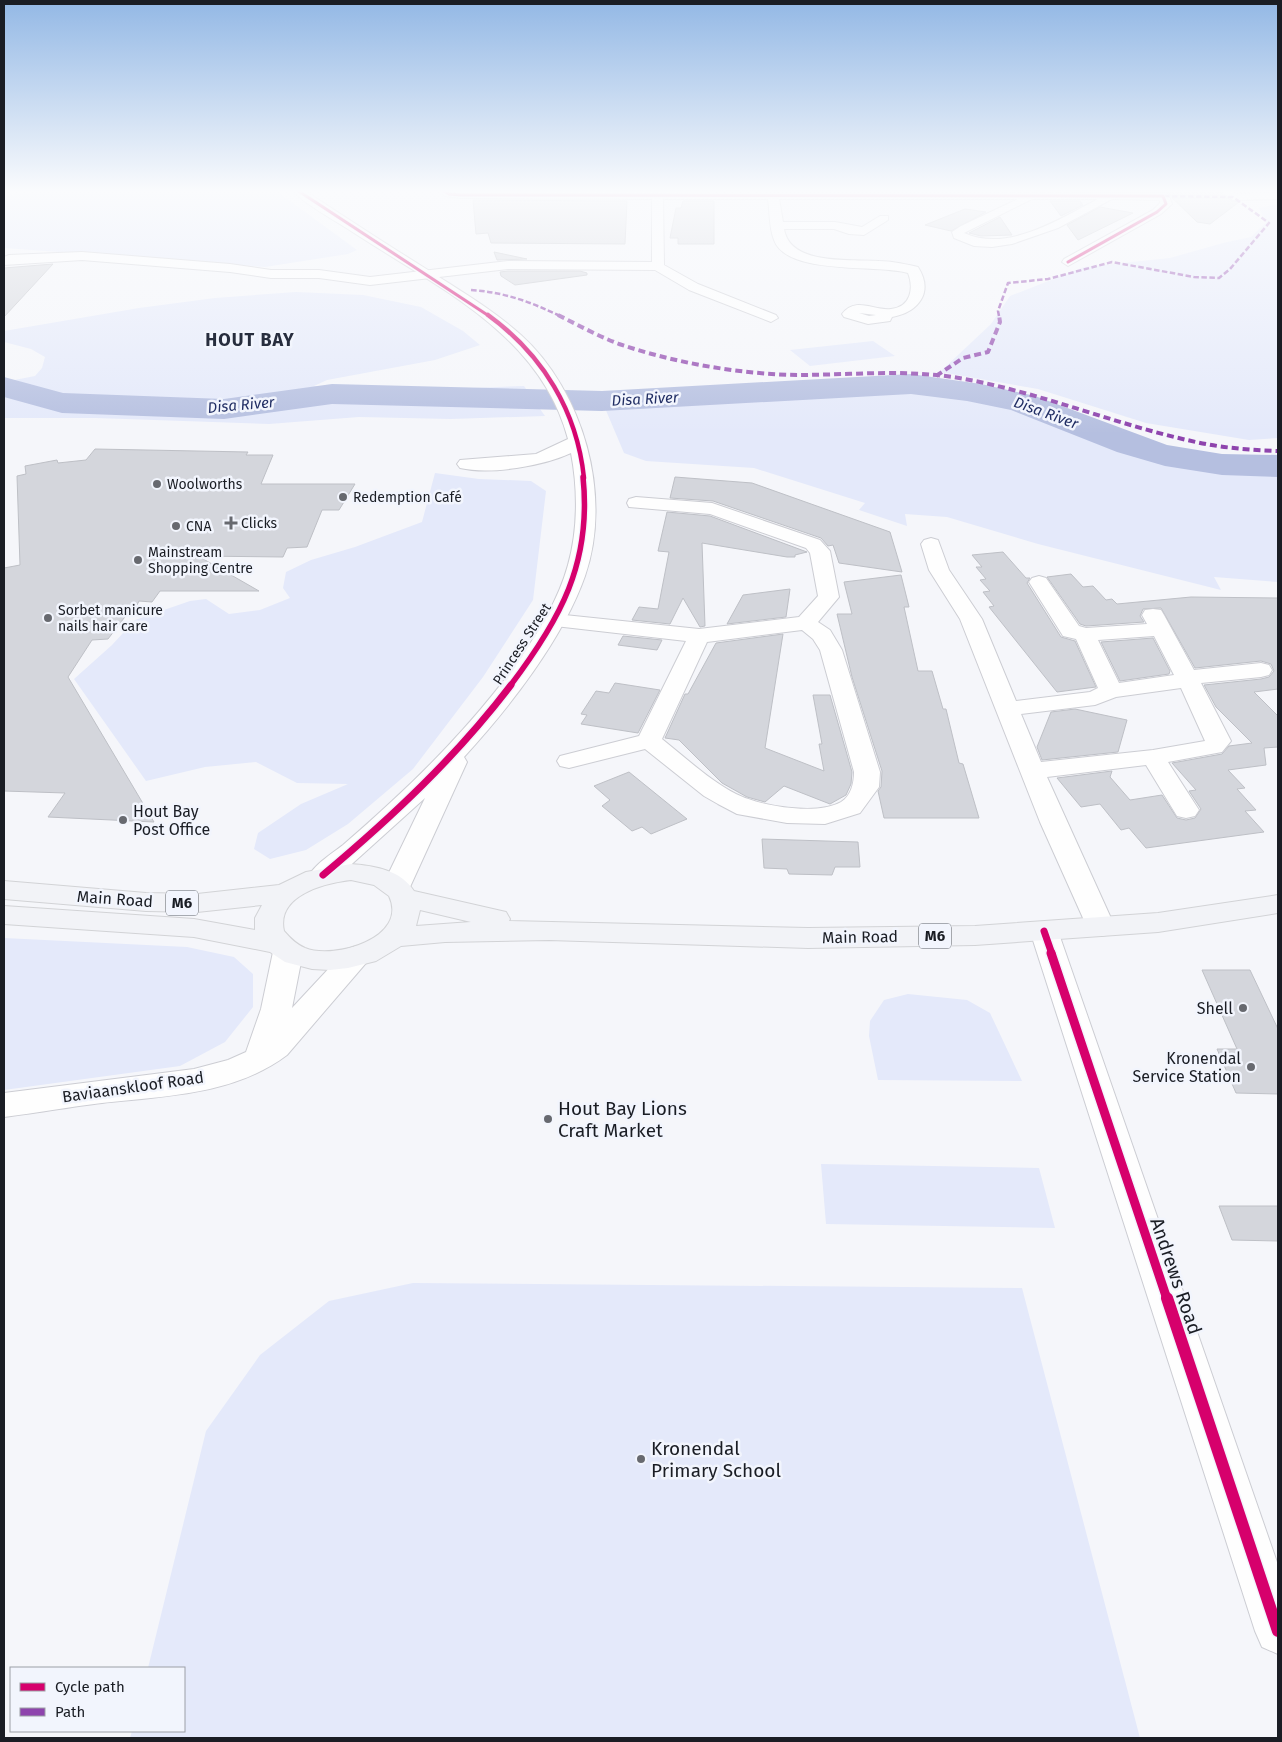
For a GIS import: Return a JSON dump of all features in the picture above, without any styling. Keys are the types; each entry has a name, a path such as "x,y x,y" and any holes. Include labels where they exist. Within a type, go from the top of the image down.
{"main road":[{"name":"Main Road","path":"282,948 269,932 269,918 274,905 286,893 303,882 323,875 351,872 388,881 401,893 477,916 590,930"},
{"name":"Main Road","path":"4,890 146,902 197,903 250,899 286,893"},
{"path":"394,937 404,923 408,910 401,893"},
{"name":"Main Road","path":"4,915 194,928 282,948 308,959 332,960 357,956 378,947 394,937 471,930 590,930 806,938 930,936 1101,928 1144,924 1278,904"}],"street":[{"path":"251,271 268,274 300,273 376,281 451,271"},
{"path":"333,271 344,278"},
{"name":"Princess Street","path":"323,875 390,817 462,747 529,660 555,620 578,566 585,498 579,440 570,414 552,384 528,351 499,324 422,271"},
{"path":"662,271 771,318"},
{"path":"887,313 904,308 914,302 919,286 913,271"},
{"path":"655,281 679,280"},
{"path":"466,464 543,459 562,452 579,440"},
{"path":"555,620 699,636 806,623 829,597 818,548 741,518 712,509 636,503"},
{"path":"931,544 939,570 971,618 1032,770 1101,928"},
{"path":"1038,582 1069,632 1110,691"},
{"path":"1032,770 1153,757 1213,747 1218,743 1187,678 1157,622 1069,632"},
{"path":"648,741 713,791 746,808 787,815 825,816 851,807 866,787 867,772 831,650 822,635 806,623"},
{"path":"569,761 648,741 699,636"},
{"path":"1008,709 1095,698 1110,691 1170,684 1187,678 1261,670"},
{"name":"Princess Street","path":"401,893 462,747"},
{"path":"1153,757 1186,810"},
{"name":"Andrews Road","path":"1044,931 1278,1630"},
{"path":"260,1058 276,1009 282,948"},
{"name":"Baviaanskloof Road","path":"4,1105 185,1081 225,1073 260,1058 276,1047 329,984 357,956"}],"shaded area":[{"path":"1073,271 1278,271 1278,438 1249,440 1146,423 1038,389 940,372 991,324 1010,296"},
{"path":"296,292 363,295 421,307 463,331 480,345 435,360 327,380 314,386 472,388 524,386 545,416 451,419 359,417 269,424 96,418 4,418 4,382 35,376 42,368 45,357 31,349 4,342 4,331 139,308 215,298"},
{"path":"873,341 895,356 810,366 790,350"},
{"path":"911,384 981,393 1009,399 1050,412 1129,445 1165,456 1241,466 1278,466 1278,582 1214,577 1221,590 1038,544 947,517 905,514 907,526 859,510 865,503 754,468 646,461 624,453 602,401"},
{"path":"435,473 479,479 531,481 546,491 533,600 483,677 413,769 348,824 306,850 270,859 254,849 258,833 301,804 348,784 297,783 256,762 205,767 146,781 74,679 112,645 135,620 190,601 206,599 229,614 260,610 290,598 283,588 286,572 311,560 355,547 422,522"},
{"path":"4,938 187,947 234,957 253,974 253,1007 225,1042 180,1066 4,1090"},
{"path":"908,994 967,1000 990,1013 1022,1081 878,1080 869,1036 870,1021 884,1000"},
{"path":"821,1164 1039,1168 1055,1228 826,1224"},
{"name":"Kronendal Primary School","path":"413,1283 1022,1288 1140,1738 130,1738 132,1732 185,1732 185,1667 148,1667 206,1431 260,1355 329,1301"}],"building":[{"path":"4,271 46,271 4,317"},
{"path":"581,271 587,273 587,275 515,285 501,276 500,272"},
{"name":"Mainstream Shopping Centre","path":"95,449 248,452 246,455 273,455 261,484 355,484 339,510 322,510 307,547 287,548 283,557 198,556 259,591 160,591 152,602 139,601 137,605 134,605 108,639 92,640 68,677 154,822 48,817 65,793 4,791 4,568 20,565 17,476 26,474 25,466 57,460 58,463 86,460"},
{"path":"675,477 752,483 890,532 902,572 839,563 833,545 828,546 821,538 713,501 670,498"},
{"path":"667,512 710,516 807,552 795,555 795,557 787,557 702,543 705,626 700,627 683,598 670,624 632,620 639,607 658,609 669,552 658,551"},
{"path":"1003,552 1026,578 1030,578 1027,583 1061,637 1075,641 1096,687 1057,692 989,607 994,606 983,592 990,591 980,580 986,579 976,567 982,567 972,555"},
{"path":"1071,574 1083,587 1093,586 1106,600 1112,599 1117,604 1191,597 1278,598 1278,689 1254,692 1278,716 1278,747 1264,748 1266,765 1228,770 1245,788 1237,789 1256,810 1245,811 1264,832 1146,848 1129,828 1121,830 1100,804 1081,807 1057,778 1112,771 1110,777 1130,800 1162,795 1177,818 1186,820 1195,818 1201,809 1189,791 1196,790 1172,763 1222,754 1229,746 1252,743 1216,707 1204,685 1261,679 1269,677 1274,671 1271,664 1261,661 1195,668 1161,608 1143,609 1140,616 1144,622 1086,626 1080,624 1047,577"},
{"path":"901,575 909,607 904,607 918,671 932,671 943,709 946,709 959,763 963,764 979,818 884,818 878,791 881,787 882,771 852,677 837,614 852,614 844,582"},
{"path":"790,589 786,617 727,624 743,595"},
{"path":"783,634 765,748 824,771 819,744 822,744 813,695 830,695 852,772 851,784 846,795 830,804 784,786 765,802 747,797 722,783 679,740 665,738 685,694 688,694 716,643"},
{"path":"623,636 662,640 657,650 618,645"},
{"path":"1153,638 1170,671 1169,674 1120,681 1101,642"},
{"path":"615,683 660,690 638,733 581,724 587,715 581,714 596,691 609,693"},
{"path":"1075,709 1127,720 1118,752 1042,760 1037,747 1051,712"},
{"path":"629,772 687,819 651,834 642,827 632,831 602,806 610,800 594,786"},
{"path":"762,839 858,842 860,867 835,867 832,875 789,874 787,869 764,868"},
{"path":"1202,970 1250,970 1278,1029 1278,1094 1236,1093 1217,1049 1237,1049"},
{"path":"1219,1206 1278,1206 1278,1241 1232,1240"}],"waterway":[{"name":"Disa River","path":"4,387 62,403 224,409 332,394 602,401 911,384 981,393 1009,399 1050,412 1129,445 1165,456 1241,466 1278,466"}],"marked path":[{"path":"936,376 963,358 988,352 1000,322 998,311 1008,283 1048,279 1077,271"},
{"path":"1163,271 1194,277 1219,278 1227,271"},
{"path":"471,290 492,291 513,296 618,343 639,350 706,365 774,374 889,373 958,378 1039,396 1157,433 1197,443 1237,449 1278,451"}],"cycle path":[{"path":"323,875 412,796 493,709 517,677 562,606 578,566 582,546 584,483 582,465 574,429 560,395 540,364 505,328 421,271"},
{"path":"1044,931 1278,1631"}],"place":[{"name":"Woolworths","path":"157,484"},
{"name":"Redemption Café","path":"343,497"},
{"name":"Clicks","path":"231,523"},
{"name":"CNA","path":"176,526"},
{"name":"Mainstream Shopping Centre","path":"138,560"},
{"name":"Sorbet manicure nails hair care","path":"48,618"},
{"name":"Hout Bay Post Office","path":"123,820"},
{"name":"Shell","path":"1243,1008"},
{"name":"Kronendal Service Station","path":"1251,1067"},
{"name":"Hout Bay Lions Craft Market","path":"548,1119"},
{"name":"Kronendal Primary School","path":"641,1459"}],"district":[{"name":"HOUT BAY","path":"250,340"}]}
